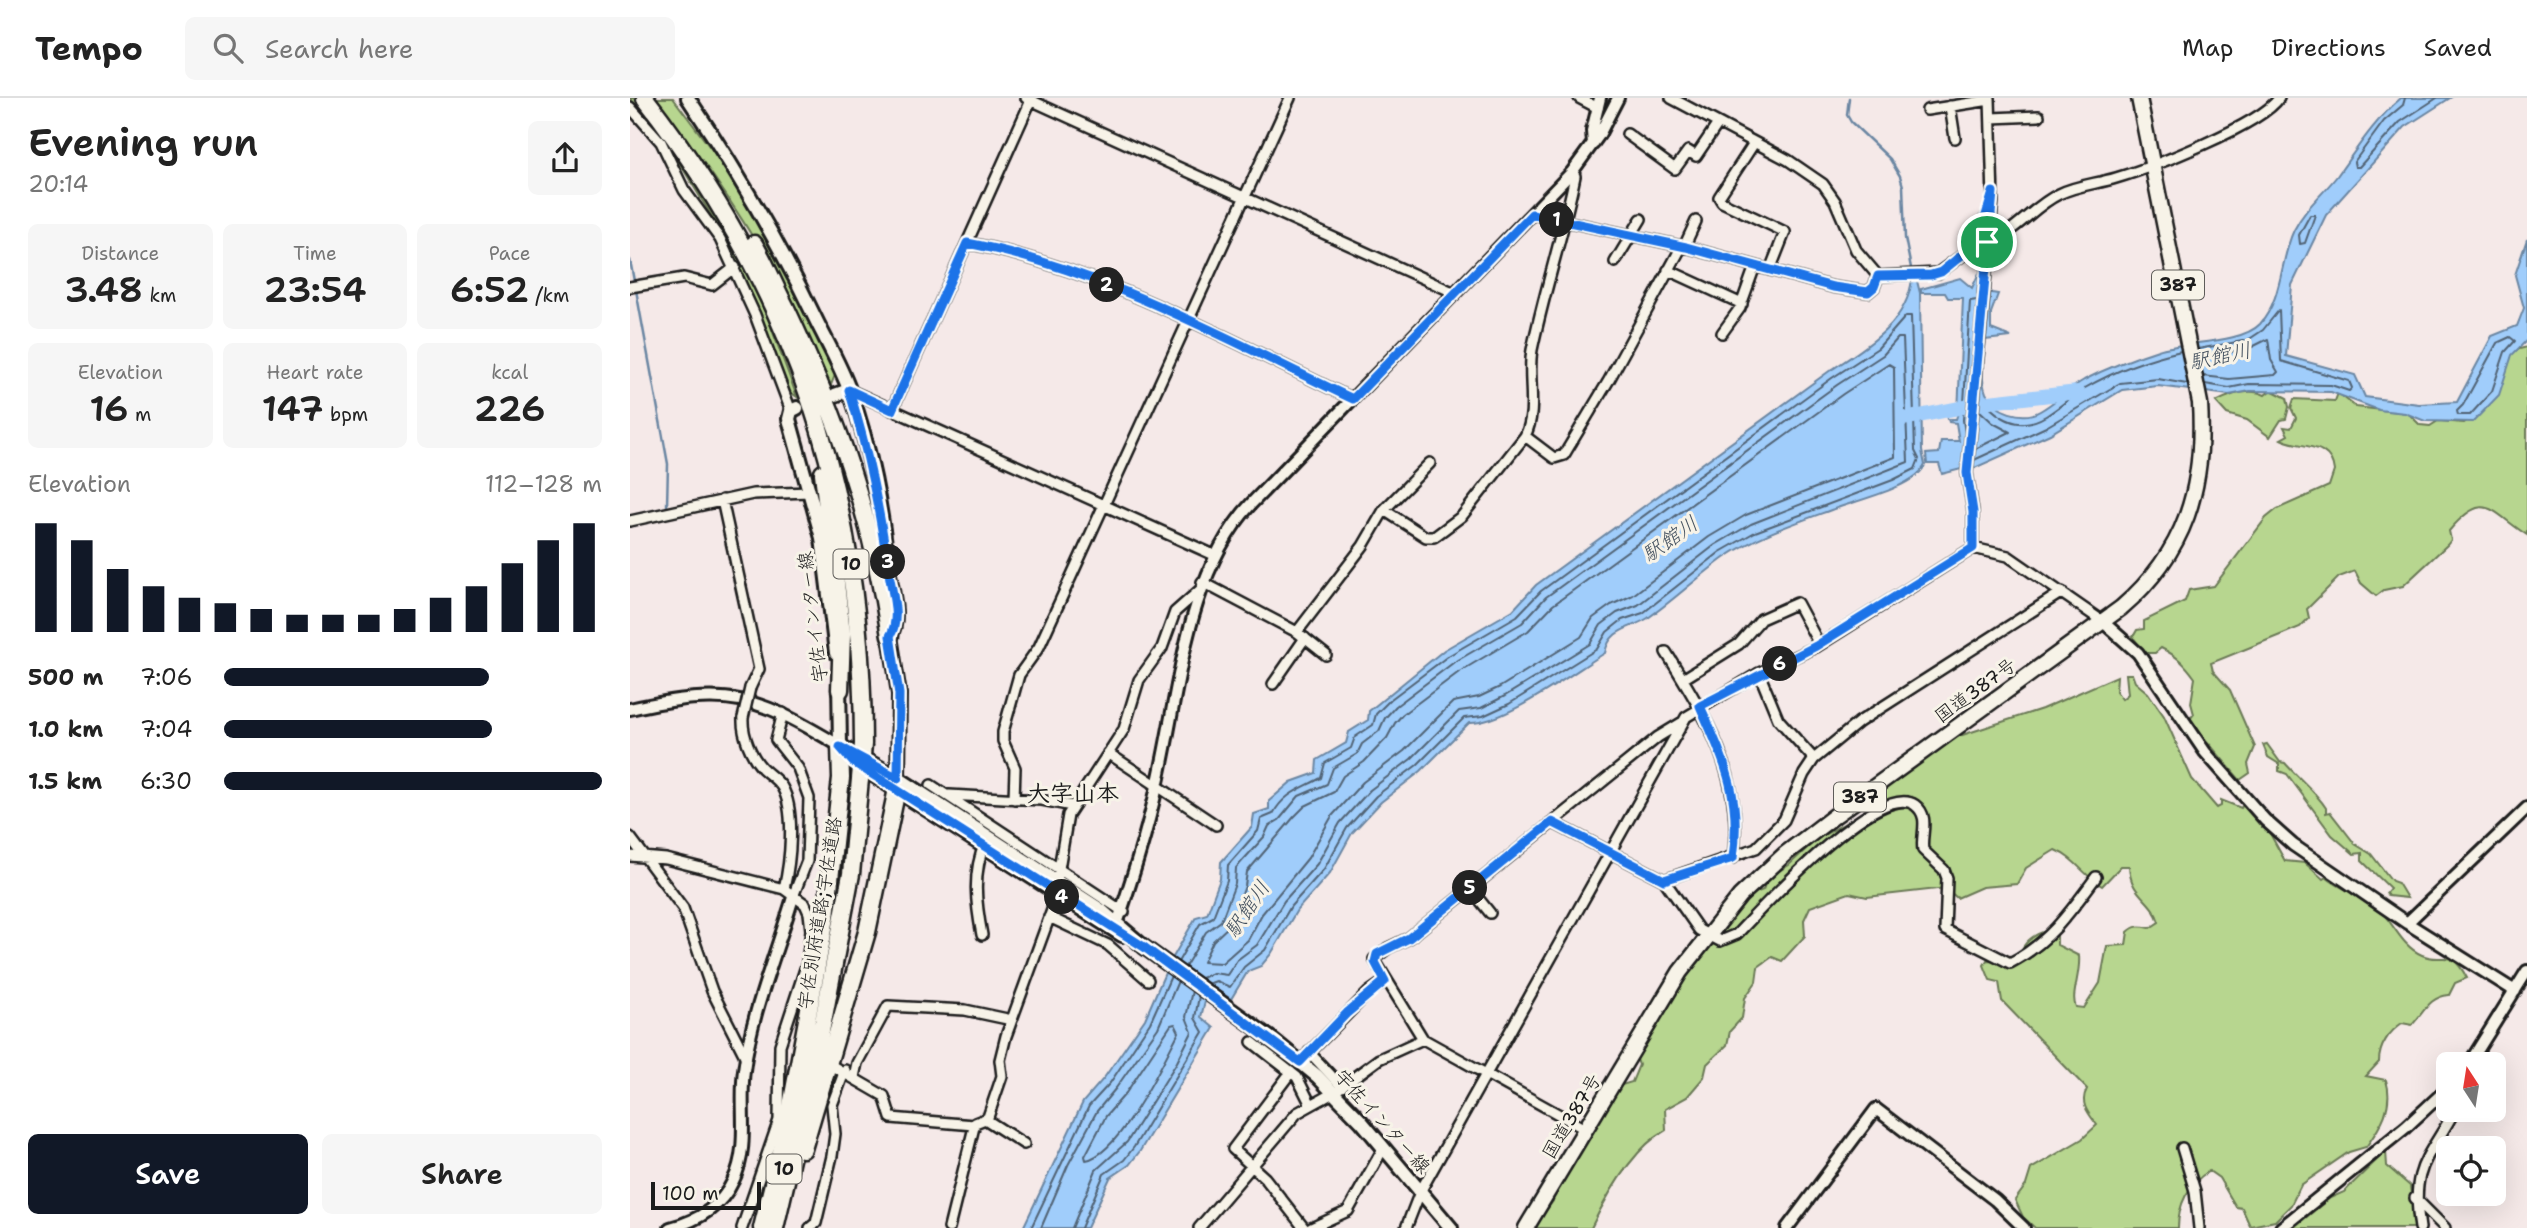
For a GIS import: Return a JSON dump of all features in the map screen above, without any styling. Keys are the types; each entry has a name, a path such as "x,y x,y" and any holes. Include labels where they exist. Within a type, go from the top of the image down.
{"highway":[{"name":"宇佐別府道路;宇佐道路","path":"645,98 709,187 768,293 807,390 838,493 851,565 863,676 863,744 848,886 823,1022 768,1228"},
{"name":"国道387号","path":"1526,1228 1669,988 1706,935 1751,886 1798,844 2131,600 2156,573 2187,518 2199,471 2200,403 2139,98"},
{"path":"663,121 682,141 738,218 768,268 814,365 857,481 890,636"},
{"path":"807,390 807,410 822,468 834,545 842,634 840,690"},
{"path":"762,1228 787,1129 827,917 840,789 840,747"},
{"path":"782,1228 867,932 898,784"},
{"name":"宇佐別府道路;宇佐道路","path":"775,1228 787,1184 801,1111"}],"main road":[{"path":"688,98 735,166 771,229 849,390 878,492 896,627 890,636 899,694 898,784"},
{"path":"835,395 849,390"},
{"name":"宇佐インター線","path":"794,409 789,419 822,538 840,690 840,747 853,762 898,784 989,836 1119,922 1144,947 1248,1021 1338,1090 1451,1228"}],"street":[{"path":"1014,799 1015,768 1003,737 1018,679 1039,647 1290,98"},
{"path":"1580,98 1599,103 1591,135 1593,144"},
{"path":"1112,948 1158,785 1202,585 1214,555 1239,517 1572,172 1593,144 1618,98"},
{"path":"1671,98 1717,125 1788,160 1823,184 1835,201 1856,250 1878,276"},
{"path":"1987,245 2059,194 2153,165 2236,128 2279,98"},
{"path":"892,410 1030,99 1455,293"},
{"path":"1927,110 1937,103 1950,106 1990,99 1993,192 1967,473 1973,512 1973,548"},
{"path":"1950,106 1955,138"},
{"path":"630,107 661,142 684,190 720,239 735,267 794,409"},
{"path":"1992,118 2039,116"},
{"path":"1628,134 1675,169 1688,151 1696,156 1717,125"},
{"path":"1754,143 1719,197 1722,202 1785,232 1770,270"},
{"path":"1384,510 1426,537 1434,537 1462,516 1525,436 1530,422 1532,350 1565,222 1575,176 1572,172"},
{"path":"1878,276 1931,275 1941,272 1978,242 1993,192"},
{"path":"1532,214 1683,246 1864,292 1874,287 1878,276"},
{"path":"1615,262 1641,219"},
{"path":"1525,436 1554,458 1562,458 1609,380 1696,221"},
{"path":"967,243 1076,271 1353,399"},
{"path":"1722,333 1742,304 1755,266"},
{"path":"630,287 684,278 712,285 735,267"},
{"path":"1668,270 1742,304"},
{"path":"849,390 1214,555"},
{"path":"1273,684 1301,635 1363,546 1384,510 1430,463"},
{"path":"630,522 773,491 810,492"},
{"path":"670,1228 709,1210 732,1184 741,1148 746,1058 789,891 791,855 785,797 778,782 754,757 744,732 743,718 750,688 759,669 722,500"},
{"path":"1585,1129 1423,1039 1385,981 1375,962 1377,954 1409,938 1700,706 1759,673 1819,645 1973,548 2008,556 2103,621 2138,653 2195,740 2265,820 2293,845 2407,923 2515,991"},
{"path":"1202,585 1301,635 1326,655"},
{"path":"987,1120 1002,1076 1000,1060 1012,1020 1049,917 1058,881 1065,823 1072,806 1126,723 1142,675 1162,648 1175,612 1202,585"},
{"path":"1664,880 1756,848 1784,820 1804,774 1814,759 1859,722 2062,593"},
{"path":"1683,679 1738,644 1761,619 1797,603 1819,645"},
{"path":"1666,652 1700,706 1731,783 1737,834 1733,858"},
{"path":"1759,673 1778,719 1814,759"},
{"path":"630,709 669,701 710,697 750,701 783,713 840,747"},
{"path":"783,713 776,740 803,775 808,798 807,861 789,891"},
{"path":"1406,1228 1420,1192 1485,1073 1683,722"},
{"path":"1108,753 1216,825"},
{"path":"931,785 947,796 989,836 1119,922"},
{"path":"947,796 1014,799 1072,806"},
{"path":"1552,822 1664,880 1706,935 1720,941 1733,937 1840,835 1868,815 1903,801 1919,809 1925,825 1923,850 1944,870 1947,878 1945,930 2010,964 2037,949 2060,926 2096,877"},
{"path":"2407,923 2527,808"},
{"path":"982,935 975,886 989,836"},
{"path":"630,837 684,908 712,991 746,1058"},
{"path":"630,856 666,859 789,891 805,904 811,930 807,963 780,1045 783,1052 779,1120 742,1228"},
{"path":"1470,888 1490,913"},
{"path":"1049,917 1112,948 1148,980"},
{"path":"2477,1052 2527,971"},
{"path":"1304,1228 1253,1166 1233,1149 1300,1062 1369,992 1385,981"},
{"path":"854,1077 857,1063 888,1006 965,1010 1012,1020"},
{"path":"1199,1228 1293,1117 1338,1090 1379,1059 1423,1039"},
{"path":"1252,1042 1300,1062"},
{"path":"783,1052 794,1055"},
{"path":"1300,1062 1301,1083 1311,1105"},
{"path":"834,1066 845,1070 884,1096 891,1118 974,1125"},
{"path":"810,1228 816,1223 828,1177 835,1134 832,1105 845,1070"},
{"path":"2281,1228 2436,1098"},
{"path":"1787,1228 1876,1109 1996,1200 2024,1228"},
{"path":"949,1228 974,1125 979,1119 987,1120 1024,1144"},
{"path":"2420,1228 2415,1198 2424,1161 2448,1122"},
{"path":"1311,1228 1348,1211 1384,1147"},
{"path":"2182,1148 2195,1191 2199,1228"},
{"path":"2415,1198 2445,1228"}],"green space":[{"path":"630,98 637,98 677,148 754,281 797,397 789,391 722,233 668,144"},
{"path":"654,98 673,98 724,166 786,271 835,375 831,385 774,272 730,200"},
{"path":"2527,347 2527,535 2496,512 2480,507 2461,518 2449,531 2451,540 2447,545 2403,586 2384,590 2376,596 2361,583 2355,571 2339,577 2307,609 2309,618 2300,627 2211,663 2213,671 2230,690 2255,747 2248,764 2250,773 2240,780 2189,720 2194,714 2191,703 2195,678 2180,661 2161,648 2155,653 2145,653 2133,637 2137,630 2144,629 2144,621 2185,601 2189,590 2214,586 2266,518 2277,509 2329,486 2334,471 2332,461 2327,455 2321,450 2281,439 2288,435 2284,427 2291,428 2296,418 2291,408 2294,399 2335,401 2338,393 2356,407 2408,413 2420,425 2430,426 2438,421 2464,423 2476,415 2512,351"},
{"path":"2271,390 2287,398 2289,407 2286,419 2281,420 2270,437 2247,420 2227,414 2216,402 2240,392 2265,395"},
{"path":"2126,674 2132,674 2135,682 2148,693 2164,716 2192,779 2217,808 2221,806 2221,800 2241,808 2244,803 2267,828 2285,861 2305,863 2323,879 2326,877 2372,904 2384,914 2403,940 2415,951 2430,958 2451,959 2467,978 2455,983 2449,995 2442,996 2428,1005 2412,1025 2402,1023 2386,1040 2379,1062 2366,1076 2386,1080 2387,1107 2381,1123 2366,1147 2349,1152 2301,1185 2291,1205 2275,1221 2250,1226 2242,1208 2236,1207 2219,1178 2209,1171 2195,1182 2182,1203 2178,1228 2035,1228 2023,1217 2015,1200 2026,1185 2031,1169 2082,1139 2097,1125 2084,1103 2087,1089 2002,1001 1999,982 1990,980 1984,965 1987,960 2017,961 2031,938 2057,929 2057,945 2079,956 2074,1002 2076,1007 2084,1008 2100,983 2107,946 2126,945 2128,932 2138,927 2150,928 2159,922 2152,907 2133,884 2129,866 2121,866 2102,886 2055,850 2026,868 2017,884 1982,887 1957,898 1946,888 1867,897 1849,893 1810,907 1804,920 1805,936 1782,961 1772,957 1758,967 1756,982 1745,998 1742,1018 1730,1031 1727,1045 1707,1064 1704,1077 1687,1097 1665,1109 1666,1130 1643,1148 1622,1173 1591,1228 1533,1228 1553,1201 1555,1188 1618,1086 1632,1082 1639,1065 1635,1054 1698,952 1750,895 1763,890 1767,878 1789,865 1817,839 1879,804 1874,795 1944,741 2042,709 2117,676 2116,691 2122,699 2128,694"},
{"path":"2267,744 2280,762 2285,763 2317,796 2326,808 2326,813 2330,812 2355,844 2371,854 2392,881 2398,883 2407,898 2388,896 2386,893 2390,888 2362,861 2362,853 2354,854 2332,835 2287,774 2279,771 2279,764 2268,757 2263,745"},
{"path":"2386,1151 2387,1166 2410,1186 2415,1228 2293,1228 2330,1198 2344,1192"}],"water":[{"path":"2401,98 2450,98 2405,127 2326,215 2292,285 2286,356 2355,375 2365,397 2419,404 2457,402 2492,336 2517,326 2524,308 2515,275 2527,239 2527,340 2512,355 2499,395 2473,422 2425,421 2405,413 2379,410 2331,392 2250,391 2229,395 2158,386 2122,390 2050,434 1968,471 1961,469 1942,474 1939,464 1927,464 1926,454 1939,453 1941,441 1959,441 1956,423 1949,422 1948,419 1956,419 1958,413 1963,298 1948,298 1945,293 1921,293 1921,289 1960,278 1972,288 1979,273 1977,294 1988,287 1992,293 1998,294 1991,313 1991,329 2011,337 1985,340 1983,380 1986,393 1995,405 2018,415 2040,411 2084,380 2139,356 2169,347 2240,335 2260,324 2267,314 2277,290 2289,241 2303,215 2337,176 2374,125"},
{"path":"1916,277 1920,293 1922,451 1925,465 1919,473 1898,487 1790,525 1736,550 1648,618 1616,634 1605,653 1519,707 1484,721 1469,723 1421,771 1381,802 1352,833 1330,873 1297,910 1271,954 1261,966 1248,971 1231,999 1214,988 1206,997 1201,1017 1214,1028 1140,1151 1129,1165 1110,1178 1087,1228 1023,1228 1083,1102 1104,1078 1145,1019 1168,966 1196,917 1207,914 1220,879 1221,862 1252,827 1254,814 1269,809 1269,801 1291,782 1316,773 1317,760 1346,743 1349,732 1368,720 1369,711 1444,650 1513,610 1536,585 1882,334 1902,309 1912,278"}],"waterway":[{"path":"1849,98 1847,115 1851,122 1890,159 1900,176 1903,186 1905,238 1912,273"},
{"path":"630,260 634,281"},
{"path":"636,290 668,464 667,506"},
{"name":"駅館川","path":"1904,419 1989,402 2078,392"},
{"path":"630,526 647,522"}],"district":[{"name":"大字山本","path":"1073,793"}],"route":[{"path":"1993,192 1987,242 1967,473 1973,512 1973,548 1816,646 1759,673 1700,706 1725,761 1731,783 1737,834 1733,858 1664,880 1552,822 1409,938 1377,954 1374,959 1385,981 1369,992 1300,1062 1248,1021 1144,947 853,762 840,747 856,752 898,778 899,694 890,636 896,627 893,598 878,492 849,390 892,410 967,243 1001,249 1085,274 1353,399 1532,214 1593,230 1686,247 1823,284 1864,292 1874,287 1878,276 1899,277 1919,273 1934,275 1969,251 1980,238 1993,192"}]}
